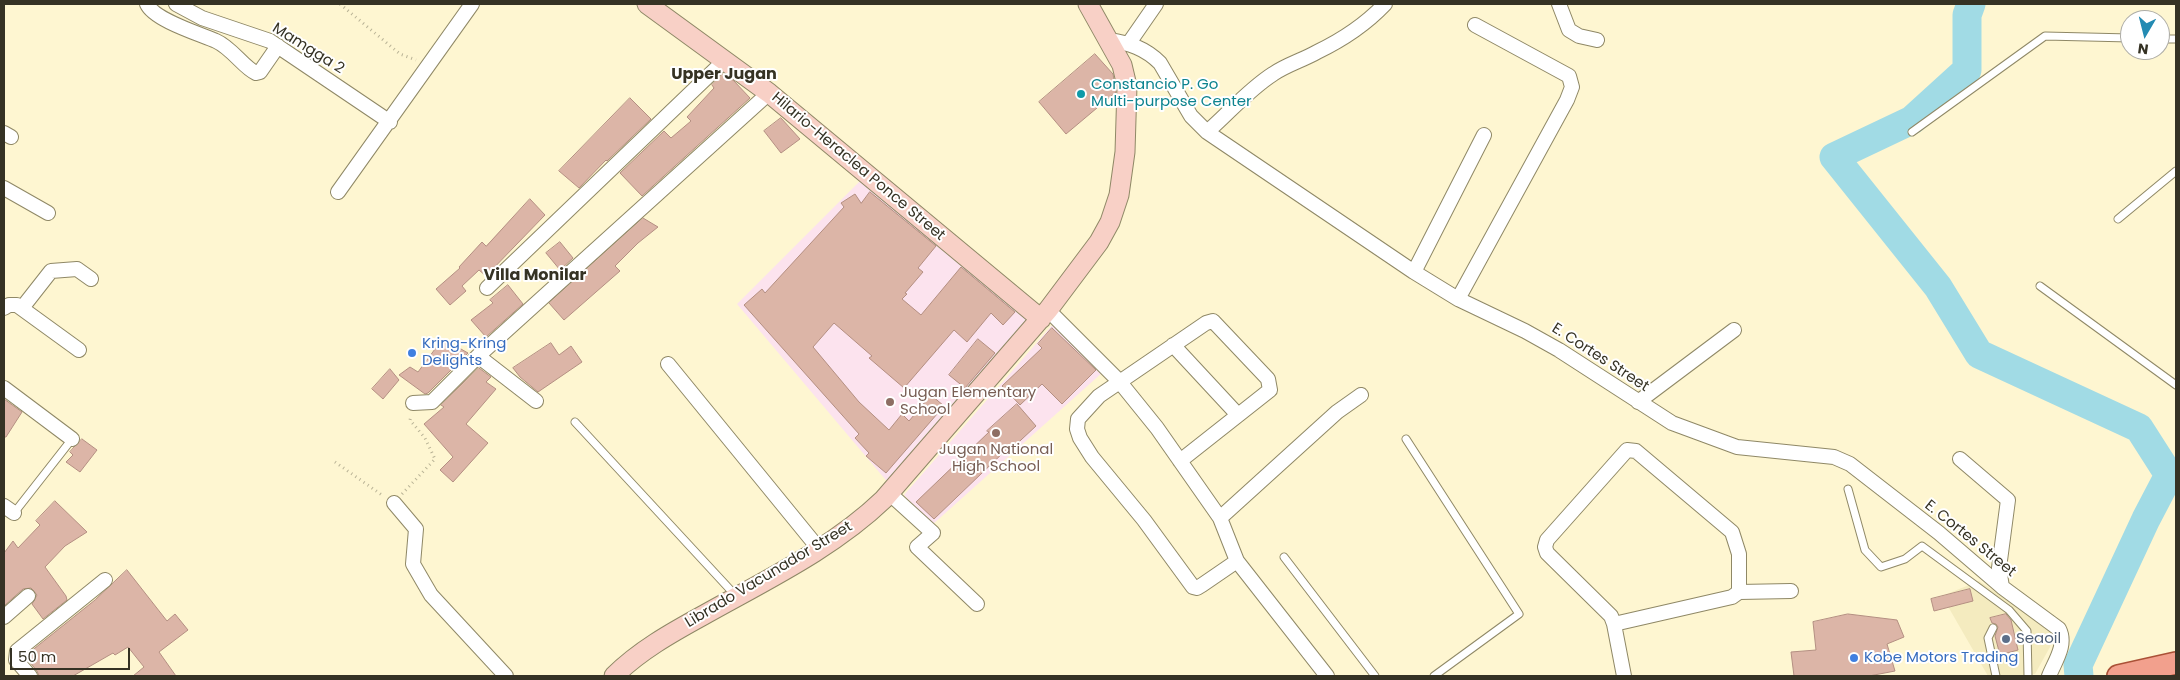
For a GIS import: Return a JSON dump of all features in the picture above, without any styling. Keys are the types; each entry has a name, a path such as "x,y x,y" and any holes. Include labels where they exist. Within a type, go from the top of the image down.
{"main road":[{"path":"2118,676 2176,663"},
{"path":"2171,676 2176,675"}],"street":[{"path":"147,4 155,13 197,35 226,47 256,73 260,72 278,46"},
{"name":"Mamgga 2","path":"176,4 202,18 270,41 390,122"},
{"path":"338,192 390,122 428,64 472,4"},
{"name":"Hilario-Heraclea Ponce Street","path":"647,4 769,93 1045,314"},
{"name":"Librado Vacunador Street","path":"614,676 642,653 675,631 819,549 866,517 1045,314 1099,242 1110,222 1119,195 1125,152 1127,86 1122,65 1088,4"},
{"path":"1128,43 1156,4"},
{"path":"1207,132 1255,87 1274,72 1319,52 1347,35 1365,23 1385,4"},
{"path":"1559,4 1569,30 1579,36 1597,40"},
{"path":"1458,299 1567,100 1572,87 1569,76 1475,25"},
{"name":"E. Cortes Street","path":"1109,40 1128,43 1144,49 1160,63 1191,116 1207,132 1414,272 1458,299 1550,345 1672,423 1737,447 1834,458 1850,464 1938,533 2002,587 2059,629 2062,636 2062,644 2048,676"},
{"path":"487,288 724,60"},
{"path":"413,403 432,402 478,356 769,93"},
{"path":"1414,272 1484,135"},
{"path":"4,188 48,213"},
{"path":"22,308 51,271 77,269 91,279"},
{"path":"4,308 9,304 17,305 79,350"},
{"path":"1045,314 1119,381 1158,428 1220,518 1237,561 1327,676"},
{"path":"1180,461 1270,390 1268,379 1213,321 1206,323 1099,396 1078,419 1077,429 1080,438 1092,457 1144,520 1193,587 1197,588 1237,561"},
{"path":"1638,402 1734,330"},
{"path":"1173,345 1238,415"},
{"path":"478,356 536,401"},
{"path":"668,364 819,549"},
{"path":"4,388 72,439"},
{"path":"1220,518 1337,412 1361,395"},
{"path":"1624,676 1614,624 1602,606 1547,553 1545,547 1547,540 1627,450 1636,451 1732,532 1739,554 1739,592"},
{"path":"1960,459 2008,500 1999,568 2002,587"},
{"path":"889,493 932,533 917,547 977,604"},
{"path":"394,503 416,529 414,564 432,595 506,676"},
{"path":"30,676 16,660 17,651 105,580"},
{"path":"1614,624 1732,597 1739,592 1791,591"},
{"path":"4,617 28,596"}],"lane":[{"path":"1912,132 2045,36 2120,38"},
{"path":"2118,220 2176,171"},
{"path":"2040,286 2176,385"},
{"path":"575,422 736,596"},
{"path":"9,509 72,439"},
{"path":"1406,439 1519,614 1434,676"},
{"path":"1848,489 1865,550 1881,567 1904,559 1922,546 2009,610 2027,631 2028,676"},
{"path":"1284,557 1375,676"},
{"path":"2012,623 2021,626"},
{"path":"1993,628 1988,638 1996,676"}],"path":[{"path":"340,4 400,54 428,64"},
{"path":"335,462 394,503 435,459 425,438 410,420 413,403"}],"shaded area":[{"name":"Jugan Elementary School","path":"862,179 1031,319 890,485 737,304"},
{"name":"Jugan National High School","path":"1054,323 1103,372 932,525 904,495"},
{"path":"1979,581 2052,630 2050,647 2035,674 1988,676 1942,596"}],"building":[{"name":"Constancio P. Go Multi-purpose Center","path":"1095,54 1113,74 1116,92 1066,134 1039,102"},
{"path":"723,74 728,80 730,78 734,81 750,98 642,196 620,173 664,131 671,138 691,121 687,117 714,88 712,85"},
{"path":"630,98 651,119 606,160 579,188 559,171"},
{"path":"781,118 800,139 781,153 764,131"},
{"name":"Jugan Elementary School","path":"870,192 936,246 918,268 923,272 902,299 921,315 961,267 1015,312 1003,325 991,313 967,342 954,330 904,388 869,358 872,356 834,323 813,347 859,402 889,430 902,414 909,421 931,395 944,406 886,473 866,456 869,453 855,438 859,434 744,305 762,289 765,293 844,207 841,203 855,194 861,203"},
{"path":"530,199 545,215 486,276 479,270 462,286 466,291 450,305 436,289 460,268 482,242 486,246"},
{"path":"643,218 658,227 638,243 615,266 620,271 564,320 549,303"},
{"path":"560,242 573,258 560,270 546,253"},
{"path":"508,285 523,304 486,337 471,320 493,303 490,300"},
{"path":"1052,328 1096,370 1062,404 1042,384 1020,405 1002,386 1042,348 1038,344"},
{"path":"978,339 995,353 965,388 949,375"},
{"path":"445,340 468,353 428,393 425,394 399,375 410,367 418,372 438,345"},
{"path":"551,343 559,355 571,346 582,362 538,392 520,377 513,368"},
{"path":"479,368 491,377 486,382 496,389 466,424 488,443 453,482 440,470 453,457 424,424 444,407 441,405"},
{"path":"390,369 399,380 383,399 372,389"},
{"path":"4,399 22,412 6,437 4,437"},
{"path":"1017,404 1036,426 1007,453 1005,451 934,519 916,502 989,432 987,431"},
{"path":"82,439 97,450 80,472 66,462 73,455 70,452"},
{"path":"55,501 87,532 65,546 45,567 67,600 43,619 32,604 37,595 31,588 23,589 4,606 4,553 13,541 18,548 40,525 36,521"},
{"path":"127,570 167,621 175,614 188,630 159,652 176,676 133,676 144,667 128,647 115,655 113,653 73,676 39,676 25,656 95,600"},
{"path":"1970,589 1973,601 1934,611 1931,599"},
{"name":"Kobe Motors Trading","path":"1848,614 1897,620 1904,637 1887,644 1895,671 1869,676 1794,676 1791,652 1816,650 1813,622"},
{"name":"Seaoil","path":"2006,614 2011,620 2018,650 2000,655 1995,636 1998,627 1992,623 1990,618"}],"waterway":[{"path":"1971,4 1967,15 1967,70 1912,120 1834,157 1938,287 1979,354 2139,428 2169,475 2146,519 2078,665 2079,676"}],"place":[{"name":"Constancio P. Go Multi-purpose Center","path":"1081,94"},
{"name":"Kring-Kring Delights","path":"412,353"},
{"name":"Jugan Elementary School","path":"890,402"},
{"name":"Jugan National High School","path":"996,433"},
{"name":"Seaoil","path":"2006,639"},
{"name":"Kobe Motors Trading","path":"1854,658"}],"district":[{"name":"Upper Jugan","path":"724,75"},
{"name":"Villa Monilar","path":"535,276"}]}
